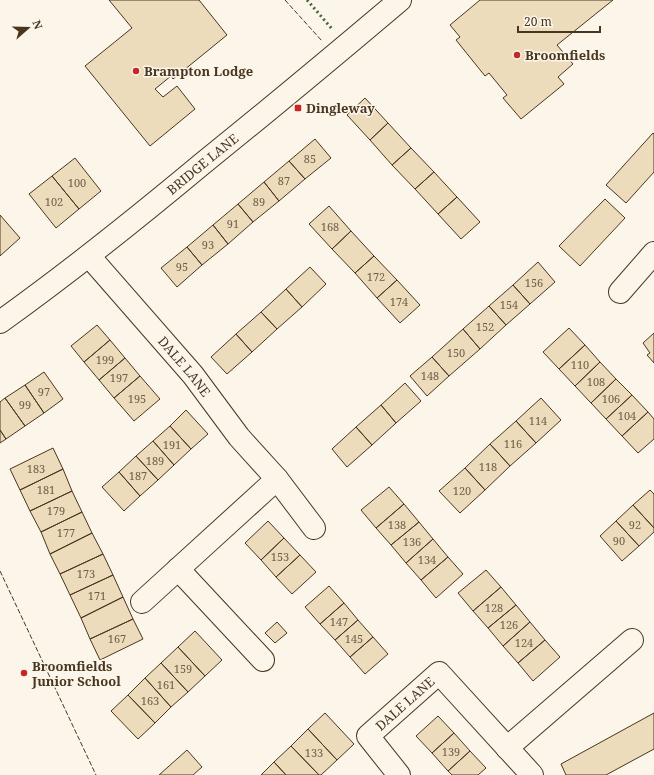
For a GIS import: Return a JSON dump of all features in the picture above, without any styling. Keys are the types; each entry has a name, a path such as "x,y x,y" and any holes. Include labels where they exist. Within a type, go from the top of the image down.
{"street":[{"name":"BRIDGE LANE","path":"0,322 89,256 400,0"},
{"path":"620,292 654,253"},
{"name":"DALE LANE","path":"89,256 193,375 239,437 277,479 314,528"},
{"path":"142,602 277,479"},
{"path":"178,569 263,660"},
{"path":"507,748 632,640"},
{"name":"DALE LANE","path":"399,775 368,736 439,673 532,775"}],"building":[{"name":"Brampton Lodge","path":"109,0 199,0 227,35 173,79 171,76 155,89 163,97 177,86 195,109 150,146 85,66 132,28"},
{"name":"Broomfields","path":"480,0 613,0 557,45 573,64 558,77 564,84 521,119 503,98 507,95 489,73 485,76 456,40 460,37 450,25"},
{"path":"365,98 388,123 370,140 347,115"},
{"path":"388,123 411,148 392,165 370,140"},
{"path":"653,133 654,172 626,203 606,185"},
{"path":"315,139 331,158 305,179 289,161"},
{"path":"411,148 434,172 415,189 392,165"},
{"path":"75,158 101,191 79,209 52,176"},
{"path":"289,161 305,179 279,201 264,182"},
{"path":"434,172 457,197 438,214 415,189"},
{"path":"52,176 79,209 56,228 29,194"},
{"path":"264,182 279,201 253,222 238,204"},
{"path":"457,197 480,222 461,239 438,214"},
{"path":"605,199 625,218 580,266 559,246"},
{"path":"238,204 253,222 228,244 213,225"},
{"path":"329,206 351,231 332,249 309,224"},
{"path":"0,215 20,238 0,256"},
{"path":"213,225 228,244 202,265 187,247"},
{"path":"351,231 374,256 355,273 332,249"},
{"path":"187,247 202,265 177,287 161,268"},
{"path":"374,256 397,280 377,298 355,273"},
{"path":"538,262 555,282 530,304 513,285"},
{"path":"310,267 326,284 302,307 286,289"},
{"path":"397,280 420,305 400,323 377,298"},
{"path":"513,285 530,304 506,325 489,306"},
{"path":"286,289 302,307 277,329 261,312"},
{"path":"489,306 506,325 480,349 463,329"},
{"path":"261,312 277,329 252,352 236,334"},
{"path":"97,325 110,340 84,362 71,346"},
{"path":"569,328 585,345 559,369 543,352"},
{"path":"463,329 480,349 449,376 432,357"},
{"path":"654,333 654,363 647,355 650,353 643,343"},
{"path":"236,334 252,352 227,374 211,357"},
{"path":"110,340 125,358 99,380 84,362"},
{"path":"585,345 600,362 575,386 559,369"},
{"path":"432,357 449,376 427,396 410,376"},
{"path":"125,358 140,376 114,398 99,380"},
{"path":"600,362 616,379 591,403 575,386"},
{"path":"44,372 63,399 44,413 25,385"},
{"path":"140,376 160,399 134,421 114,398"},
{"path":"616,379 632,395 606,419 591,403"},
{"path":"405,383 421,401 396,423 381,405"},
{"path":"25,385 44,413 25,426 5,398"},
{"path":"632,395 648,412 622,436 606,419"},
{"path":"5,398 25,426 6,439 0,430 0,402"},
{"path":"541,398 561,420 536,443 516,421"},
{"path":"381,405 396,423 372,445 356,427"},
{"path":"186,410 208,434 191,449 170,426"},
{"path":"648,412 654,419 654,439 638,453 622,436"},
{"path":"516,421 536,443 510,466 490,444"},
{"path":"170,426 191,449 174,465 153,441"},
{"path":"356,427 372,445 347,467 332,449"},
{"path":"0,430 6,439 0,443"},
{"path":"153,441 174,465 158,480 136,456"},
{"path":"490,444 510,466 485,490 465,468"},
{"path":"53,448 63,469 20,490 10,469"},
{"path":"136,456 158,480 140,496 119,472"},
{"path":"465,468 485,490 460,513 439,491"},
{"path":"63,469 72,491 30,511 20,490"},
{"path":"119,472 140,496 124,511 102,487"},
{"path":"389,487 404,504 376,528 361,510"},
{"path":"650,490 654,494 654,528 633,505"},
{"path":"72,491 82,512 41,532 30,511"},
{"path":"404,504 419,522 391,545 376,528"},
{"path":"633,505 654,528 654,532 639,546 616,521"},
{"path":"82,512 92,533 50,554 41,532"},
{"path":"268,521 284,538 261,560 245,543"},
{"path":"616,521 639,546 622,561 600,536"},
{"path":"419,522 433,539 406,563 391,545"},
{"path":"92,533 103,554 60,574 50,554"},
{"path":"284,538 300,555 276,577 261,560"},
{"path":"433,539 448,557 421,580 406,563"},
{"path":"103,554 113,575 70,595 60,574"},
{"path":"300,555 316,572 292,594 276,577"},
{"path":"448,557 463,574 436,598 421,580"},
{"path":"486,570 501,587 473,611 458,593"},
{"path":"113,575 123,597 81,618 70,595"},
{"path":"329,586 344,603 320,624 305,607"},
{"path":"501,587 516,605 488,628 473,611"},
{"path":"123,597 133,619 90,639 81,618"},
{"path":"344,603 358,620 335,640 320,624"},
{"path":"516,605 530,622 503,646 488,628"},
{"path":"133,619 143,639 100,660 90,639"},
{"path":"358,620 373,637 350,657 335,640"},
{"path":"277,622 287,633 275,643 265,633"},
{"path":"530,622 545,640 518,663 503,646"},
{"path":"195,631 222,660 205,676 178,647"},
{"path":"373,637 388,654 365,674 350,657"},
{"path":"545,640 560,657 533,681 518,663"},
{"path":"178,647 205,676 188,692 161,663"},
{"path":"161,663 188,692 171,707 145,678"},
{"path":"145,678 171,707 155,723 128,695"},
{"path":"128,695 155,723 138,739 111,711"},
{"path":"325,713 354,744 337,760 308,729"},
{"path":"654,713 654,749 606,775 566,775 561,764"},
{"path":"438,716 454,733 432,753 416,736"},
{"path":"308,729 337,760 321,775 319,775 291,746"},
{"path":"454,733 470,751 448,771 432,753"},
{"path":"291,746 319,775 286,775 274,762"},
{"path":"187,750 202,767 193,775 159,775"},
{"path":"470,751 486,768 478,775 452,775 448,771"},
{"path":"274,762 286,775 261,775"}],"hedge":[{"path":"307,0 333,30"}],"fence":[{"path":"285,0 322,41"},
{"path":"0,571 96,775"}],"place":[{"name":"Broomfields","path":"517,55"},
{"name":"Brampton Lodge","path":"136,71"},
{"name":"Dingleway","path":"298,108"},
{"name":"Broomfields Junior School","path":"24,673"}]}
